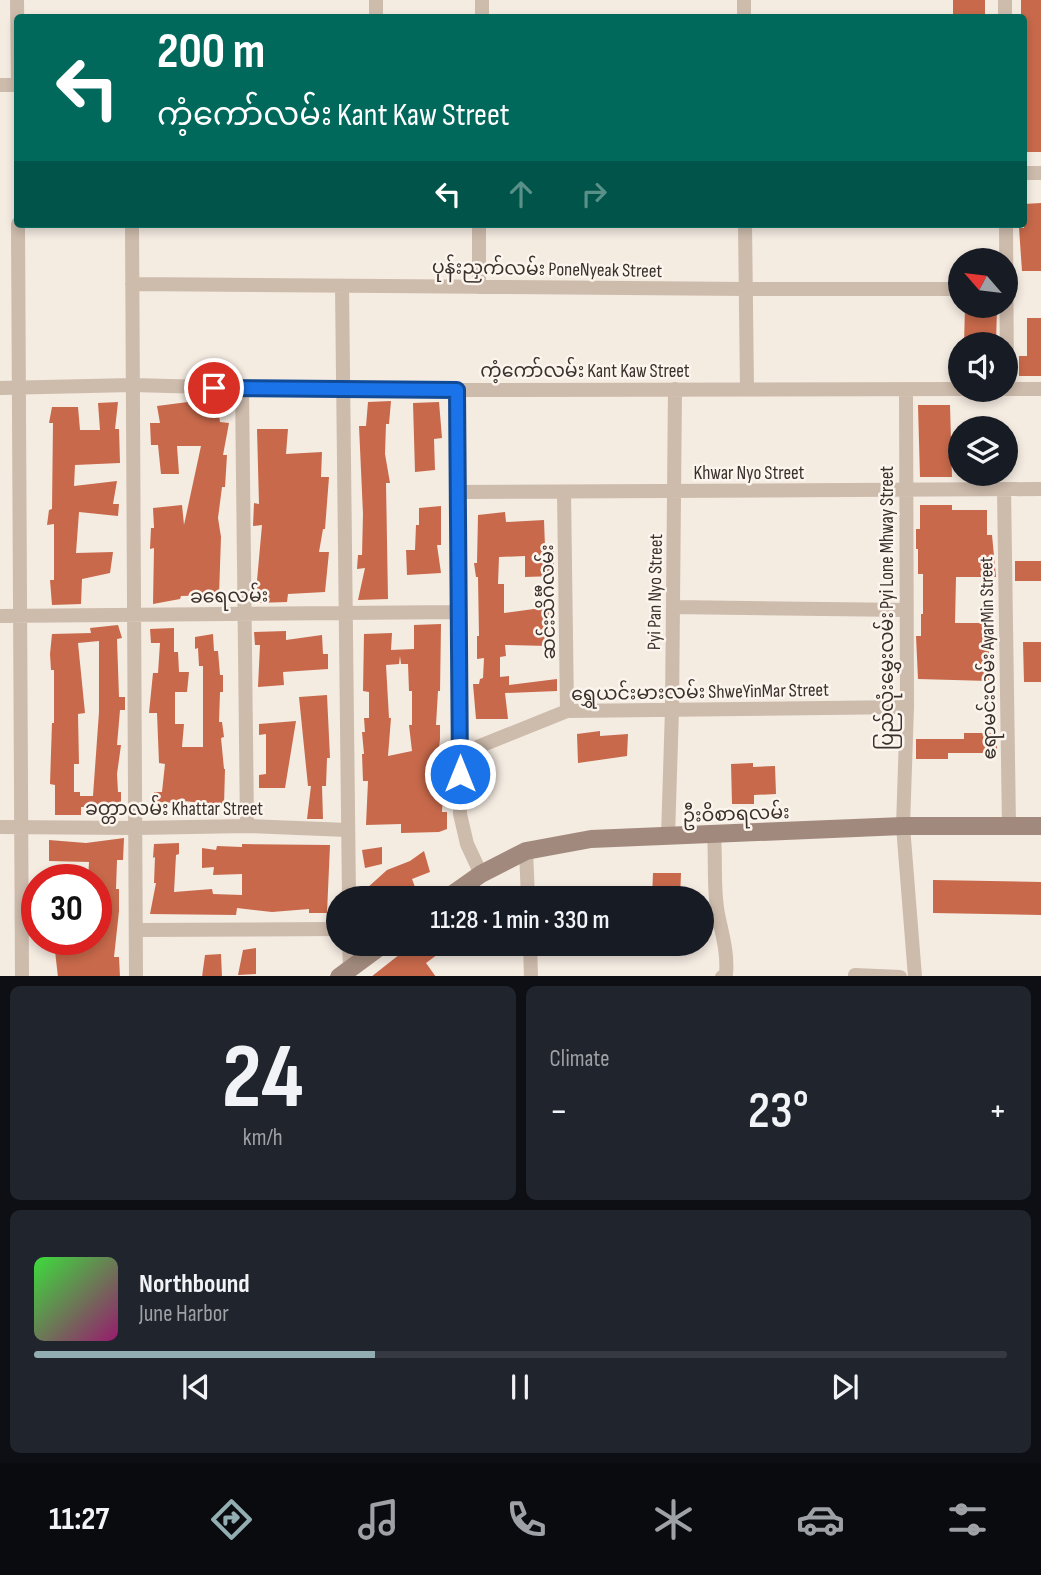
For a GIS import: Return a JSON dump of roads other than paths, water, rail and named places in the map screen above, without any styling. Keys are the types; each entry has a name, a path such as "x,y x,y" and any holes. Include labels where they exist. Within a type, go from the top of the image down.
{"main road":[{"name":"ဦးဝိစာရလမ်း","path":"464,886 526,850 591,839 903,826 1041,826"},
{"path":"345,972 367,956"}],"street":[{"path":"18,228 22,976"},
{"path":"132,228 136,976"},
{"path":"479,228 479,287"},
{"path":"745,228 747,389"},
{"path":"1006,228 1006,248"},
{"name":"ပုန်းညှက်လမ်း PoneNyeak Street","path":"132,284 948,289"},
{"path":"342,286 349,886"},
{"name":"ကံ့ကော်လမ်း Kant Kaw Street","path":"0,388 133,385 457,390 948,389"},
{"path":"242,388 247,826"},
{"name":"Pyi Pan Nyo Street","path":"668,837 675,389"},
{"path":"1018,389 1041,389"},
{"path":"457,390 460,814 467,844 481,874"},
{"name":"ပြည်လုံးမွှေးလမ်း Pyi Lone Mhway Street","path":"906,390 906,707 903,826 915,976"},
{"name":"ဧရာမင်းလမ်း AyarMin Street","path":"1004,489 1009,827"},
{"name":"Khwar Nyo Street","path":"458,492 1041,489"},
{"name":"ဆင်းသိင်္ဂီလမ်း","path":"564,492 567,711"},
{"path":"673,607 906,610"},
{"name":"ခရေလမ်း","path":"0,616 458,612"},
{"name":"ရွှေယင်းမားလမ်း ShweYinMar Street","path":"460,754 567,711 906,707"},
{"name":"ခတ္တာလမ်း Khattar Street","path":"0,827 247,826 348,830"},
{"path":"715,835 718,913 724,934 727,964 726,974 722,976"},
{"path":"526,850 528,886"},
{"path":"136,930 326,929"},
{"path":"530,956 531,976"},
{"path":"855,975 900,976"}]}
